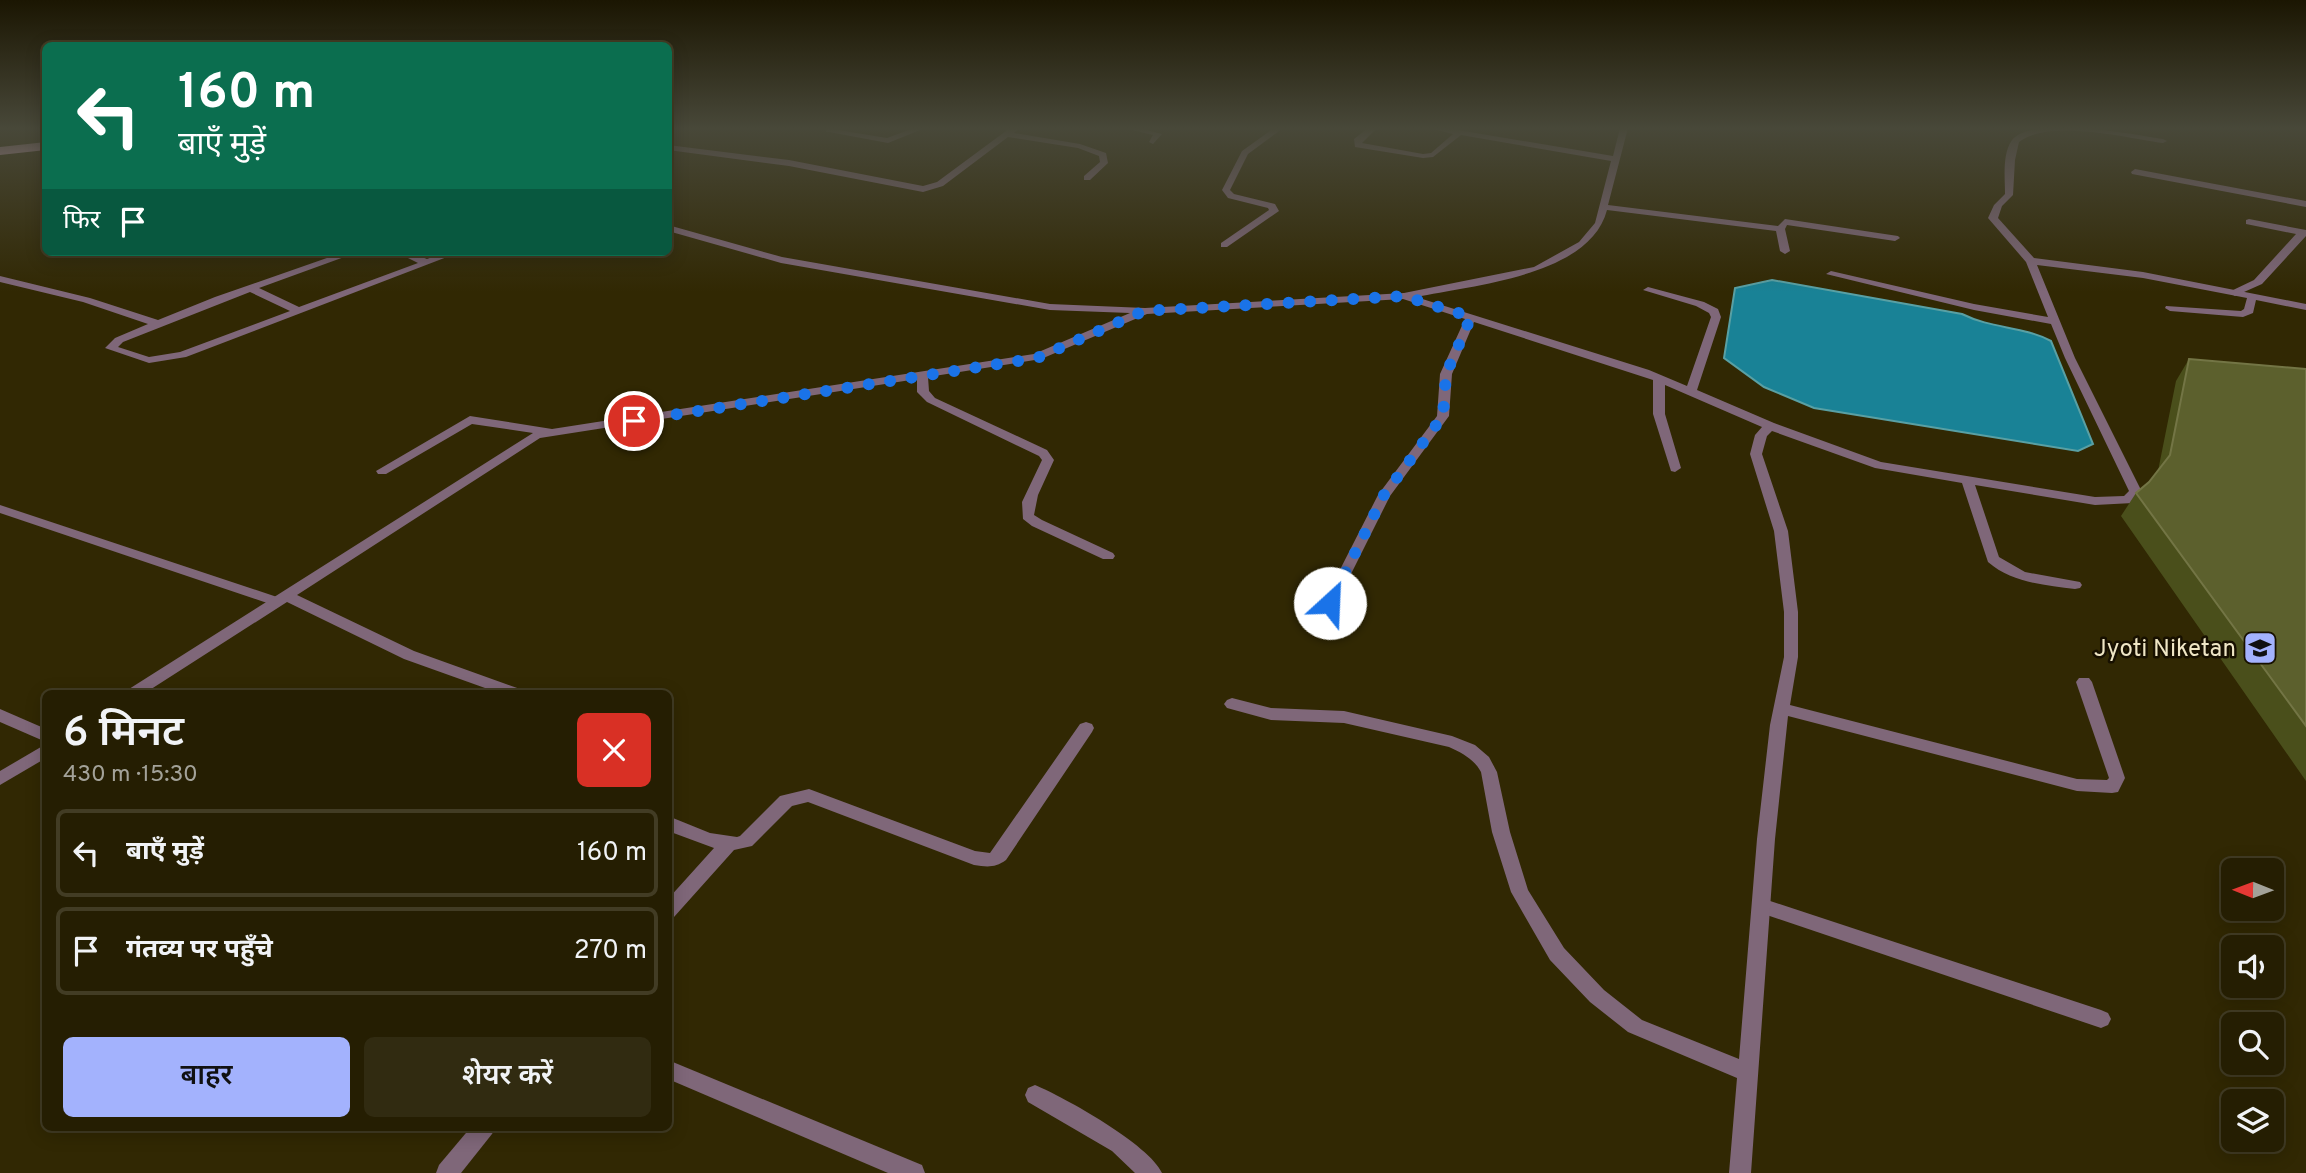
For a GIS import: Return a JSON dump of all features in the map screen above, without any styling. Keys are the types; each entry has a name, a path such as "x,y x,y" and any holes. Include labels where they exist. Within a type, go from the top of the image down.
{"street":[{"path":"891,183 923,189 942,183"},
{"path":"1224,245 1274,211 1272,206 1231,196 1226,190 1230,183"},
{"path":"672,229 781,260 953,291 1050,307 1144,311 1404,296 1537,269 1582,244 1599,223 1610,183"},
{"path":"1404,296 1659,379 1770,426 1879,465 2095,501 2128,500 2136,492 2054,321 2031,261 1993,218 1994,211 2009,195 2009,183"},
{"path":"2192,183 2306,204"},
{"path":"1603,208 1780,229"},
{"path":"1785,251 1781,223 1801,222 1895,238"},
{"path":"2249,222 2304,233"},
{"path":"2235,293 2258,282 2304,233"},
{"path":"342,256 158,324 119,340 110,348 149,360 168,359 445,256"},
{"path":"410,256 427,263"},
{"path":"2031,261 2143,275 2306,307"},
{"path":"1831,274 1975,307 2054,321"},
{"path":"0,279 86,300 158,324"},
{"path":"250,288 299,311"},
{"path":"1648,290 1700,304 1714,312 1716,317 1691,393"},
{"path":"2170,308 2243,314 2249,311 2252,297"},
{"path":"140,690 523,442 552,432 1037,358 1144,311"},
{"path":"1330,603 1384,495 1443,416 1446,374 1471,317"},
{"path":"922,376 923,392 931,400 1043,453 1048,460 1026,506 1028,516 1037,523 1108,555"},
{"path":"1659,379 1659,414 1675,468"},
{"path":"382,471 470,420 552,432"},
{"path":"1740,1173 1761,906 1782,709 1791,657 1791,612 1781,531 1756,454 1761,435 1770,426"},
{"path":"1967,480 1993,559 2000,567 2010,573 2075,585"},
{"path":"0,509 282,599 409,655 507,690"},
{"path":"1782,709 2077,785 2112,787 2117,778 2084,682"},
{"path":"1232,704 1271,714 1344,718 1452,742 1469,749 1483,761 1489,772 1501,832 1520,892 1557,954 1597,996 1636,1026 1748,1073"},
{"path":"0,715 42,734"},
{"path":"672,824 729,845 747,841 786,801 796,796 809,795 974,858 993,860 1000,855 1086,729"},
{"path":"0,779 42,753"},
{"path":"672,908 729,845"},
{"path":"1761,906 2101,1019"},
{"path":"672,1071 914,1173"},
{"path":"1035,1095 1120,1144 1151,1173"},
{"path":"447,1173 482,1131"}],"water":[{"path":"1772,280 1962,314 2051,341 2093,444 2078,451 1814,408 1764,387 1724,358 1735,288"}],"building":[{"name":"Jyoti Niketan","path":"2189,359 2306,369 2306,726 2136,493 2149,482 2170,455"}],"place":[{"name":"Jyoti Niketan","path":"2260,648"}],"route":[{"path":"634,421 1037,358 1144,311 1404,296 1471,317 1454,350 1446,374 1443,416 1384,495 1330,603"}]}
